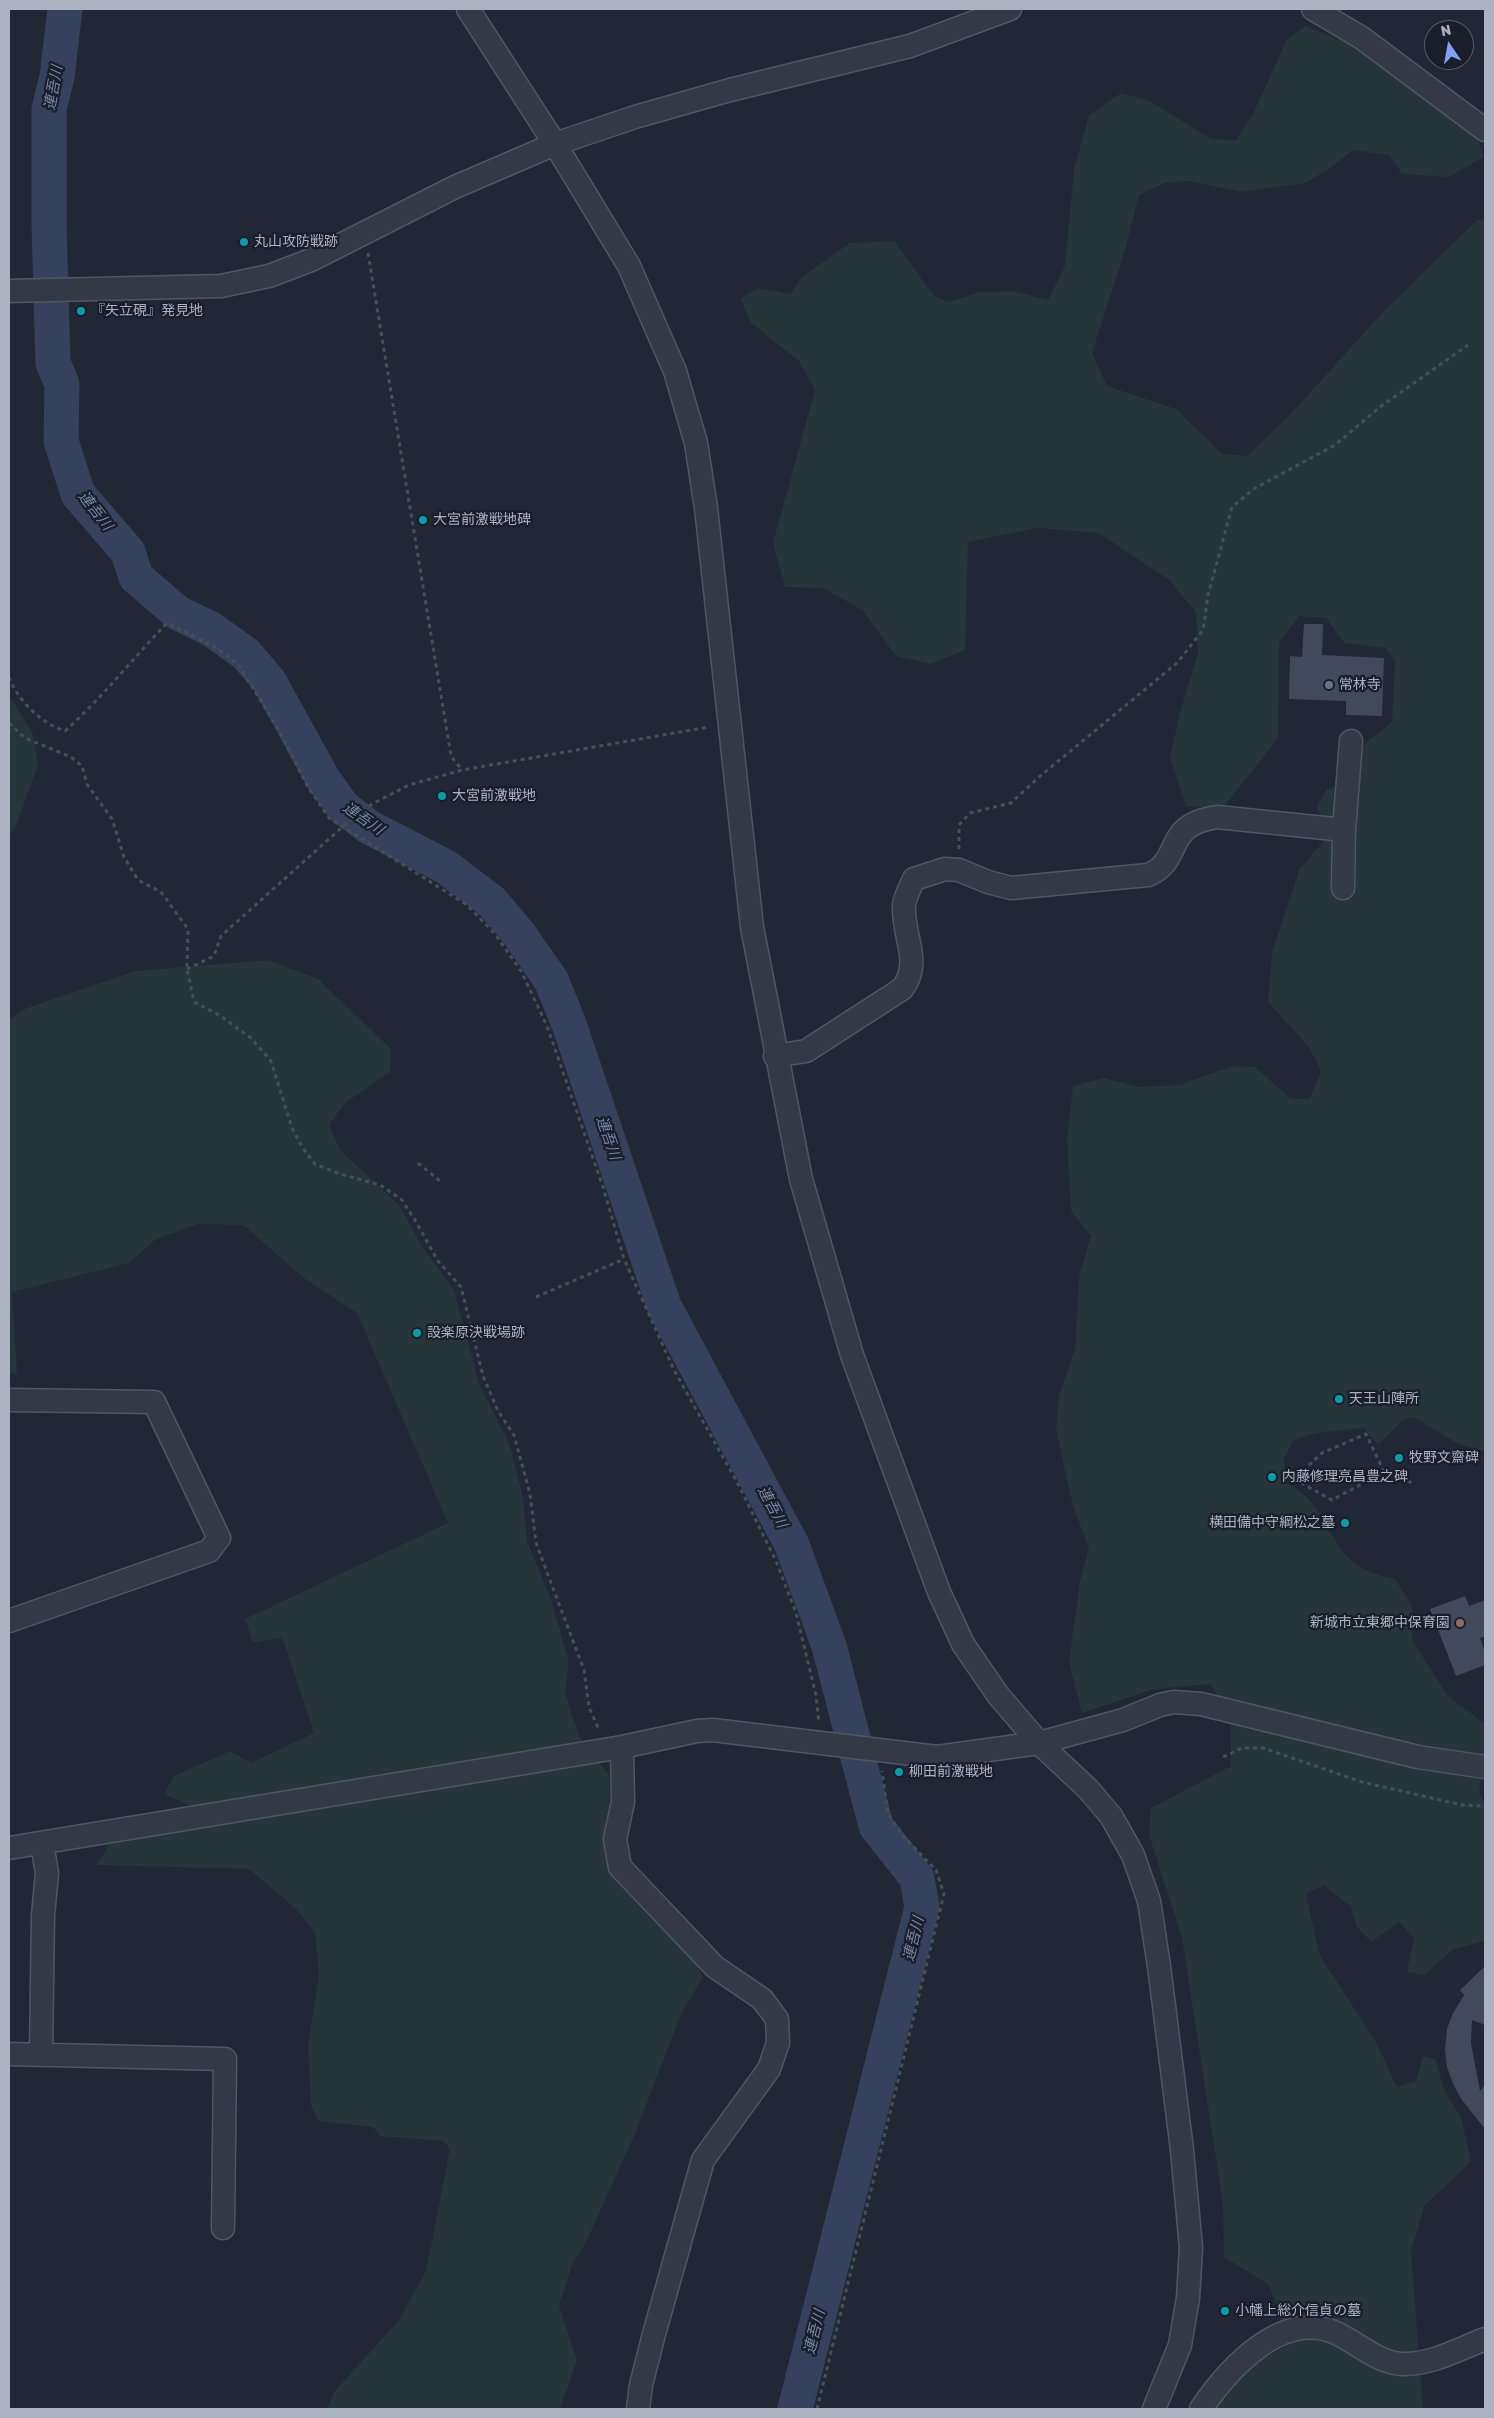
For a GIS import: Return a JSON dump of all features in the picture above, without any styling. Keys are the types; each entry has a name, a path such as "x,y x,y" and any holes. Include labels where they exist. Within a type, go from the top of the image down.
{"street":[{"path":"468,9 555,144 629,266 676,371 696,443 706,508 752,927 801,1179 849,1347 939,1592 963,1644 998,1695 1039,1743 1088,1790 1111,1816 1133,1856 1149,1901 1181,2141 1191,2248 1188,2298 1180,2345 1154,2409"},
{"path":"9,292 221,286 277,273 311,260 455,188 555,144 635,117 730,90 910,46 1010,9"},
{"path":"1313,9 1362,38 1485,130"},
{"path":"1343,888 1344,830 1351,741"},
{"path":"776,1056 806,1051 902,989 909,980 912,965 904,906 914,879 946,869 959,870 988,882 1011,888 1148,875 1160,870 1185,829 1198,821 1217,817 1344,830"},
{"path":"9,1400 154,1402 218,1538 210,1550 9,1621"},
{"path":"9,1848 613,1748 697,1731 713,1730 937,1757 1039,1743 1088,1730 1174,1702 1201,1704 1418,1757 1485,1767"},
{"path":"613,1748 623,1802 615,1839 620,1866 715,1967 762,1998 777,2019 778,2043 769,2069 703,2160 654,2334 641,2385 638,2409"},
{"path":"41,2054 42,1915 47,1873 42,1843"},
{"path":"9,2054 225,2059 223,2228"},
{"path":"1201,2409 1224,2380 1264,2342 1290,2330 1316,2327 1336,2333 1375,2357 1401,2364 1428,2362 1485,2339"}],"path":[{"path":"360,237 368,250 451,756 462,770"},
{"path":"959,870 960,825 970,814 1011,803 1039,776 1177,663 1203,630 1208,595 1232,507 1255,488 1335,445 1380,407 1468,344"},
{"path":"9,677 17,696 53,728 65,731 87,712 124,668 168,623 213,646 238,664 277,727 308,787 328,818 467,905 495,934 521,971 547,1026 603,1187 624,1259 674,1370 738,1484 776,1561 798,1622 816,1695 823,1744"},
{"path":"9,723 25,738 71,757 82,766 87,784 112,819 124,857 138,880 161,892 188,929 187,969 194,1002 220,1015 252,1038 271,1061 292,1128 302,1147 315,1164 340,1174 380,1185 401,1199 416,1220 438,1261 461,1287 483,1376 498,1411 514,1434 530,1494 536,1543 584,1670 590,1707 613,1748"},
{"path":"187,969 214,956 221,936 349,821 372,804 409,785 462,770 729,723"},
{"path":"418,1163 440,1181"},
{"path":"536,1297 624,1259"},
{"path":"1384,1472 1332,1500 1294,1479 1322,1453 1366,1434 1384,1472 1416,1484"},
{"path":"1223,1757 1242,1748 1263,1748 1362,1782 1462,1805 1485,1806"},
{"path":"817,2409 944,1894 936,1870 904,1836 888,1814 882,1750"}],"shaded area":[{"path":"1306,26 1359,48 1478,138 1483,157 1449,177 1402,174 1389,155 1353,150 1329,169 1305,183 1241,192 1189,181 1165,183 1139,195 1126,247 1092,353 1107,386 1176,409 1222,454 1247,456 1288,417 1382,313 1477,220 1485,219 1485,1452 1455,1442 1414,1417 1403,1420 1378,1445 1364,1428 1316,1433 1293,1440 1284,1459 1286,1482 1311,1502 1336,1541 1351,1560 1362,1568 1395,1579 1412,1606 1412,1640 1447,1695 1485,1724 1485,1754 1479,1791 1485,1804 1485,1941 1454,1949 1424,1975 1407,1972 1414,1938 1399,1922 1371,1942 1357,1927 1351,1907 1324,1885 1306,1894 1320,1956 1375,2040 1397,2087 1416,2081 1423,2056 1435,2059 1445,2092 1461,2117 1471,2162 1425,2205 1411,2251 1423,2409 1215,2409 1214,2406 1252,2365 1286,2346 1280,2315 1269,2285 1224,2257 1223,2204 1182,1938 1149,1835 1151,1808 1231,1766 1231,1724 1211,1684 1154,1689 1082,1713 1069,1662 1080,1581 1089,1548 1073,1506 1056,1429 1059,1395 1075,1350 1079,1277 1091,1236 1071,1211 1067,1138 1073,1086 1103,1078 1140,1087 1180,1085 1232,1066 1255,1067 1291,1099 1310,1099 1321,1071 1309,1047 1268,1002 1272,953 1299,870 1326,838 1317,806 1326,790 1356,778 1364,744 1392,722 1395,661 1386,648 1344,643 1326,618 1299,616 1279,643 1278,738 1223,808 1186,806 1170,758 1180,712 1198,654 1196,612 1168,579 1099,533 1038,528 968,542 965,650 931,664 896,656 862,610 823,588 785,587 773,543 815,390 799,361 750,322 741,299 757,288 790,294 802,277 850,243 894,241 934,296 949,302 980,292 1013,291 1048,300 1065,266 1074,169 1089,115 1121,93 1150,101 1211,139 1236,140 1253,114 1286,41"},
{"path":"9,695 33,734 38,764 17,824 9,837"},
{"path":"268,960 318,979 391,1049 390,1072 345,1103 329,1125 340,1150 399,1205 423,1248 454,1290 479,1384 509,1443 523,1497 527,1541 552,1602 569,1663 565,1693 579,1736 609,1775 610,1840 688,1946 703,1977 681,2014 635,2134 586,2242 572,2265 559,2305 577,2360 560,2409 327,2409 334,2392 399,2320 426,2271 450,2149 443,2141 380,2136 373,2127 319,2121 311,2106 308,2046 319,1975 315,1932 295,1908 249,1869 96,1865 110,1844 187,1828 189,1805 164,1794 174,1776 230,1751 251,1763 314,1733 282,1637 253,1643 245,1619 448,1523 357,1313 304,1278 243,1225 197,1224 155,1240 129,1263 12,1292 17,1373 9,1374 9,1019 27,1008 136,971"}],"building":[{"path":"1304,624 1323,624 1322,655 1384,658 1382,716 1346,715 1346,701 1289,699 1290,656 1302,657"},
{"name":"新城市立東郷中保育園","path":"1465,1596 1469,1606 1485,1600 1485,1636 1480,1638 1485,1653 1485,1665 1456,1676 1430,1609"},
{"path":"1485,1966 1485,2025 1472,2020 1471,2043 1480,2091 1485,2085 1485,2129 1462,2100 1454,2086 1447,2067 1445,2050 1447,2029 1452,2015 1464,1995 1460,1990"}],"waterway":[{"name":"連吾川","path":"65,9 57,77 49,109 49,225 53,363 62,384 61,441 78,494 128,552 136,577 178,613 211,629 246,654 269,681 323,779 343,807 369,827 446,867 492,902 519,934 551,980 569,1024 664,1306 792,1545 829,1646 876,1826 917,1878 922,1907 795,2409"}],"place":[{"name":"丸山攻防戦跡","path":"244,242"},
{"name":"『矢立硯』発見地","path":"81,311"},
{"name":"大宮前激戦地碑","path":"423,520"},
{"name":"常林寺","path":"1329,685"},
{"name":"大宮前激戦地","path":"442,796"},
{"name":"設楽原決戦場跡","path":"417,1333"},
{"name":"天王山陣所","path":"1339,1399"},
{"name":"牧野文齋碑","path":"1399,1458"},
{"name":"内藤修理亮昌豊之碑","path":"1272,1477"},
{"name":"横田備中守綱松之墓","path":"1345,1523"},
{"name":"新城市立東郷中保育園","path":"1460,1623"},
{"name":"柳田前激戦地","path":"899,1772"},
{"name":"小幡上総介信貞の墓","path":"1225,2311"}]}
